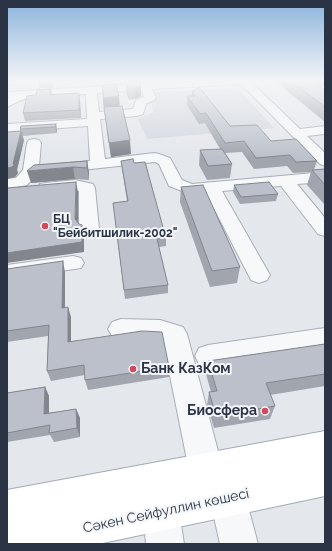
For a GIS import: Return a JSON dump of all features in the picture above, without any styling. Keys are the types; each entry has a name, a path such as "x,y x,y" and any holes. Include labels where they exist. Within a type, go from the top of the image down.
{"main road":[{"path":"7,508 325,447"},
{"name":"Сәкен Сейфуллин көшесі","path":"7,544 163,528 228,499 325,479"}],"street":[{"path":"93,107 98,165"},
{"path":"7,128 94,119 137,112 139,111 139,107"},
{"path":"270,107 325,161"},
{"path":"297,133 325,130"},
{"path":"7,184 21,182 31,171 34,143"},
{"path":"31,171 98,165 154,157 165,161 175,183 190,189 325,177"},
{"path":"285,180 325,229"},
{"path":"7,192 75,185 84,186 87,188 89,229"},
{"path":"211,188 259,275"},
{"path":"7,272 73,263"},
{"path":"121,329 160,330 174,334 206,470"},
{"path":"208,356 325,338"},
{"path":"228,499 239,544"}],"shaded area":[{"path":"152,107 255,107 274,128 147,139 138,119 154,112"}],"building":[{"path":"24,107 79,107 79,110 23,113"},
{"path":"104,107 122,107 130,140 109,143"},
{"path":"195,107 215,107 230,126 257,125 271,141 296,139 317,161 296,162 290,155 256,158 244,141 225,143 206,113 200,114"},
{"path":"56,124 55,127 20,129 21,126"},
{"path":"21,131 13,164 15,164 12,167 7,168 7,132"},
{"path":"222,149 232,164 208,166 200,150"},
{"path":"133,159 134,163 145,162 166,238 157,239 168,285 124,290 113,203 128,201 121,161"},
{"path":"87,161 87,168 73,167 27,171 34,165"},
{"path":"325,169 325,185 312,170"},
{"name":"БЦ \"Бейбитшилик-2002\"","path":"76,182 75,219 82,225 82,242 7,253 7,188"},
{"path":"269,182 278,194 241,197 234,185"},
{"path":"203,185 240,267 212,271 181,187"},
{"path":"63,261 62,308 68,307 68,342 142,331 162,332 169,367 85,380 84,365 47,371 49,325 7,331 7,269"},
{"path":"325,344 325,374 266,383 275,406 216,416 209,392 217,391 208,361"},
{"path":"45,387 44,414 76,409 77,428 49,433 50,425 7,433 7,393"}],"place":[{"name":"БЦ \"Бейбитшилик-2002\"","path":"45,226"},
{"name":"Банк КазКом","path":"133,369"},
{"name":"Биосфера","path":"265,411"}]}
